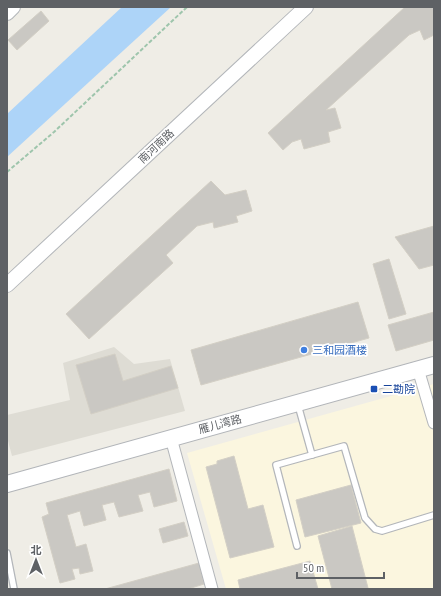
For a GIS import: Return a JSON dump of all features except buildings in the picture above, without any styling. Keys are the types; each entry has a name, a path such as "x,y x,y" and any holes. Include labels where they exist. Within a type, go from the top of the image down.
{"main road":[{"name":"雁儿湾路","path":"7,484 434,365"}],"street":[{"path":"7,12 13,7"},
{"name":"南河南路","path":"7,285 306,7"},
{"path":"418,369 434,423"},
{"path":"171,438 212,589"}],"lane":[{"path":"297,403 312,455"},
{"path":"297,546 276,465 344,446 365,518 375,529 382,531 434,515"},
{"path":"7,553 14,589"}],"path":[{"path":"7,172 54,132 187,7"}],"shaded area":[{"path":"114,347 134,364 170,359 185,411 12,456 7,437 7,415 70,400 63,363"},
{"path":"434,384 434,589 226,589 187,453"}],"water":[{"path":"122,7 171,7 7,157 7,114"}],"place":[{"name":"三和园酒楼","path":"304,350"},
{"name":"二勘院","path":"374,389"}]}
